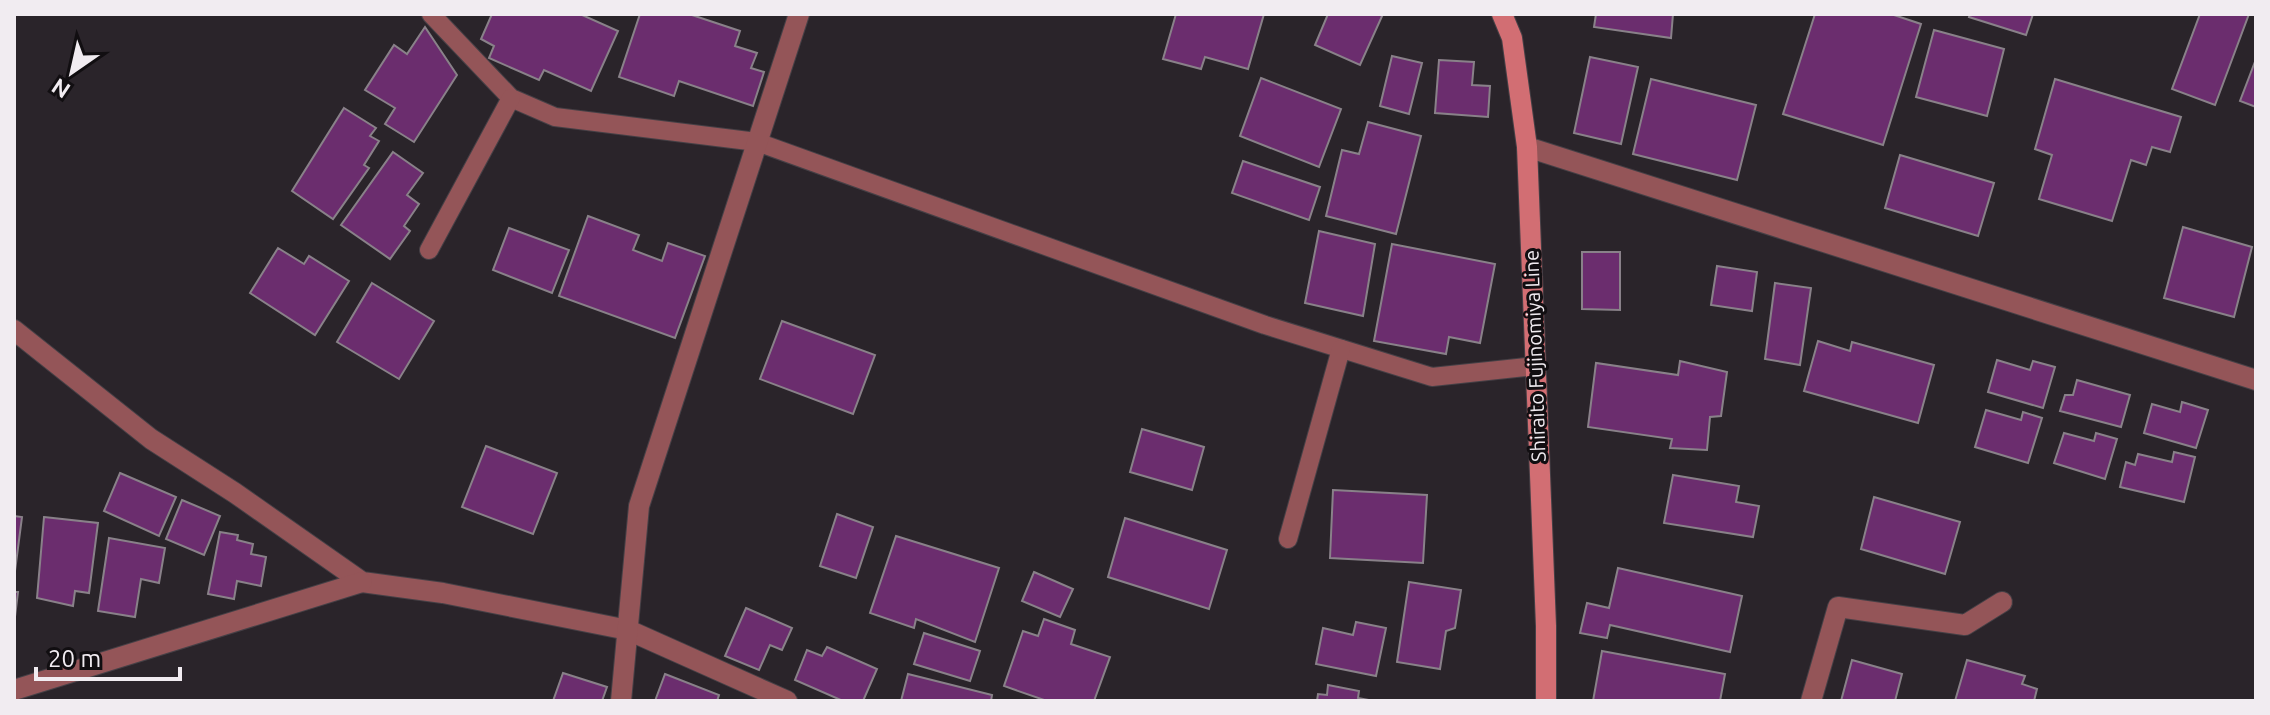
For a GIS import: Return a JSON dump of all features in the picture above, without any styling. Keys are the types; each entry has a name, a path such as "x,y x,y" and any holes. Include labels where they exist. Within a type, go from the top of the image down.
{"main road":[{"name":"Shiraito Fujinomiya Line","path":"1502,14 1512,38 1527,147 1546,626 1546,701"}],"street":[{"path":"621,701 639,506 799,14"},
{"path":"1527,147 2256,380"},
{"path":"14,330 151,439 235,493 362,582"},
{"path":"14,690 362,582 443,593 628,630 787,701"},
{"path":"1811,701 1838,607 1965,625 2002,602"}],"lane":[{"path":"431,14 511,98 555,117 757,142 1265,325 1432,377 1535,366"},
{"path":"429,250 511,98"},
{"path":"1288,539 1341,349"}],"building":[{"path":"492,14 580,14 618,31 591,91 544,70 539,80 489,58 494,46 481,39"},
{"path":"640,14 689,14 740,31 735,46 757,53 751,68 764,72 753,106 679,81 674,96 619,77"},
{"path":"1176,14 1264,14 1248,69 1205,57 1201,69 1163,59"},
{"path":"1328,14 1383,14 1360,65 1315,45"},
{"path":"1596,14 1673,14 1671,38 1594,27"},
{"path":"1815,14 1891,14 1921,24 1883,145 1783,114"},
{"path":"1970,14 2033,14 2026,35 1969,17"},
{"path":"2200,14 2249,14 2215,105 2172,89"},
{"path":"425,27 457,75 414,142 385,124 395,108 365,90 394,45 407,54"},
{"path":"1934,30 2004,49 1987,116 1916,97"},
{"path":"1392,56 1422,63 1409,114 1380,106"},
{"path":"1590,57 1638,67 1621,144 1574,133"},
{"path":"2256,59 2256,107 2240,101"},
{"path":"1439,60 1474,62 1472,85 1490,86 1488,117 1435,113"},
{"path":"1261,78 1341,109 1319,167 1240,136"},
{"path":"1651,79 1756,105 1737,180 1633,154"},
{"path":"2055,79 2181,117 2170,152 2152,147 2146,165 2131,160 2112,221 2039,199 2052,155 2035,149"},
{"path":"344,108 376,128 370,136 379,141 364,165 369,168 333,219 292,191"},
{"path":"1368,122 1421,136 1396,234 1326,216 1342,150 1359,154"},
{"path":"393,152 423,173 407,195 419,204 404,226 410,231 390,259 341,225"},
{"path":"1900,155 1994,183 1978,236 1885,208"},
{"path":"1243,161 1320,187 1309,220 1232,193"},
{"path":"588,216 639,235 633,250 662,261 668,243 705,256 675,338 559,296"},
{"path":"2183,227 2252,247 2234,317 2164,298"},
{"path":"509,228 569,250 552,293 493,270"},
{"path":"1319,231 1375,244 1363,316 1305,303"},
{"path":"1392,244 1495,264 1480,343 1449,337 1446,354 1374,341"},
{"path":"278,248 304,264 309,256 349,281 315,335 250,293"},
{"path":"1582,252 1620,252 1620,310 1582,309"},
{"path":"1717,266 1757,272 1752,311 1711,305"},
{"path":"372,283 434,321 399,379 337,342"},
{"path":"1775,283 1811,288 1800,365 1765,359"},
{"path":"782,321 875,355 853,414 760,379"},
{"path":"1818,341 1850,351 1852,342 1934,365 1918,423 1804,391"},
{"path":"1997,360 2030,370 2033,361 2055,367 2043,408 1988,392"},
{"path":"1680,361 1727,372 1721,416 1710,417 1707,450 1670,448 1672,439 1588,427 1596,363 1678,375"},
{"path":"2077,380 2130,395 2121,427 2060,411 2065,395 2073,395"},
{"path":"2182,402 2208,410 2196,448 2144,433 2152,404 2180,412"},
{"path":"1986,410 2021,420 2023,412 2042,418 2028,463 1975,447"},
{"path":"1142,429 1204,447 1192,490 1130,472"},
{"path":"2064,433 2094,441 2096,433 2117,439 2105,479 2054,463"},
{"path":"486,446 557,473 533,534 462,507"},
{"path":"2174,452 2195,457 2184,502 2120,487 2126,462 2135,465 2138,454 2172,462"},
{"path":"120,473 176,497 159,536 104,511"},
{"path":"1673,475 1739,486 1736,502 1759,506 1753,537 1664,523"},
{"path":"1333,490 1427,495 1423,563 1330,558"},
{"path":"1874,497 1960,522 1945,574 1861,549"},
{"path":"182,500 220,516 204,555 166,539"},
{"path":"837,514 873,527 856,578 820,566"},
{"path":"14,516 22,517 15,571 14,571"},
{"path":"44,517 98,523 89,593 75,591 73,606 37,598"},
{"path":"1125,518 1227,550 1209,609 1108,577"},
{"path":"220,532 238,535 237,540 253,544 251,554 266,557 261,586 237,581 234,599 208,594"},
{"path":"896,536 999,568 975,642 916,619 914,628 870,613"},
{"path":"109,538 165,548 159,583 141,579 135,617 98,611"},
{"path":"1618,568 1742,596 1730,652 1610,625 1607,638 1580,633 1587,603 1609,608"},
{"path":"1034,572 1073,589 1060,617 1022,601"},
{"path":"1409,582 1461,590 1455,628 1446,631 1440,669 1397,662"},
{"path":"14,592 18,592 14,625"},
{"path":"746,608 792,628 782,650 770,645 759,670 725,656"},
{"path":"1044,619 1075,630 1071,644 1110,657 1094,701 1047,701 1004,686 1023,631 1038,636"},
{"path":"1356,622 1386,628 1376,676 1316,664 1323,628 1353,635"},
{"path":"924,633 980,651 970,681 914,664"},
{"path":"827,647 877,669 863,701 843,701 795,680 807,650 822,656"},
{"path":"1602,651 1725,674 1720,701 1593,701"},
{"path":"1852,660 1902,674 1895,701 1841,701"},
{"path":"1967,660 2025,676 2022,684 2037,689 2034,701 1955,701"},
{"path":"563,673 607,687 602,701 553,701"},
{"path":"665,674 719,695 717,701 655,701"},
{"path":"908,674 992,695 991,701 901,701"},
{"path":"1328,685 1359,691 1358,698 1374,701 1317,701 1318,694 1327,695"}]}
